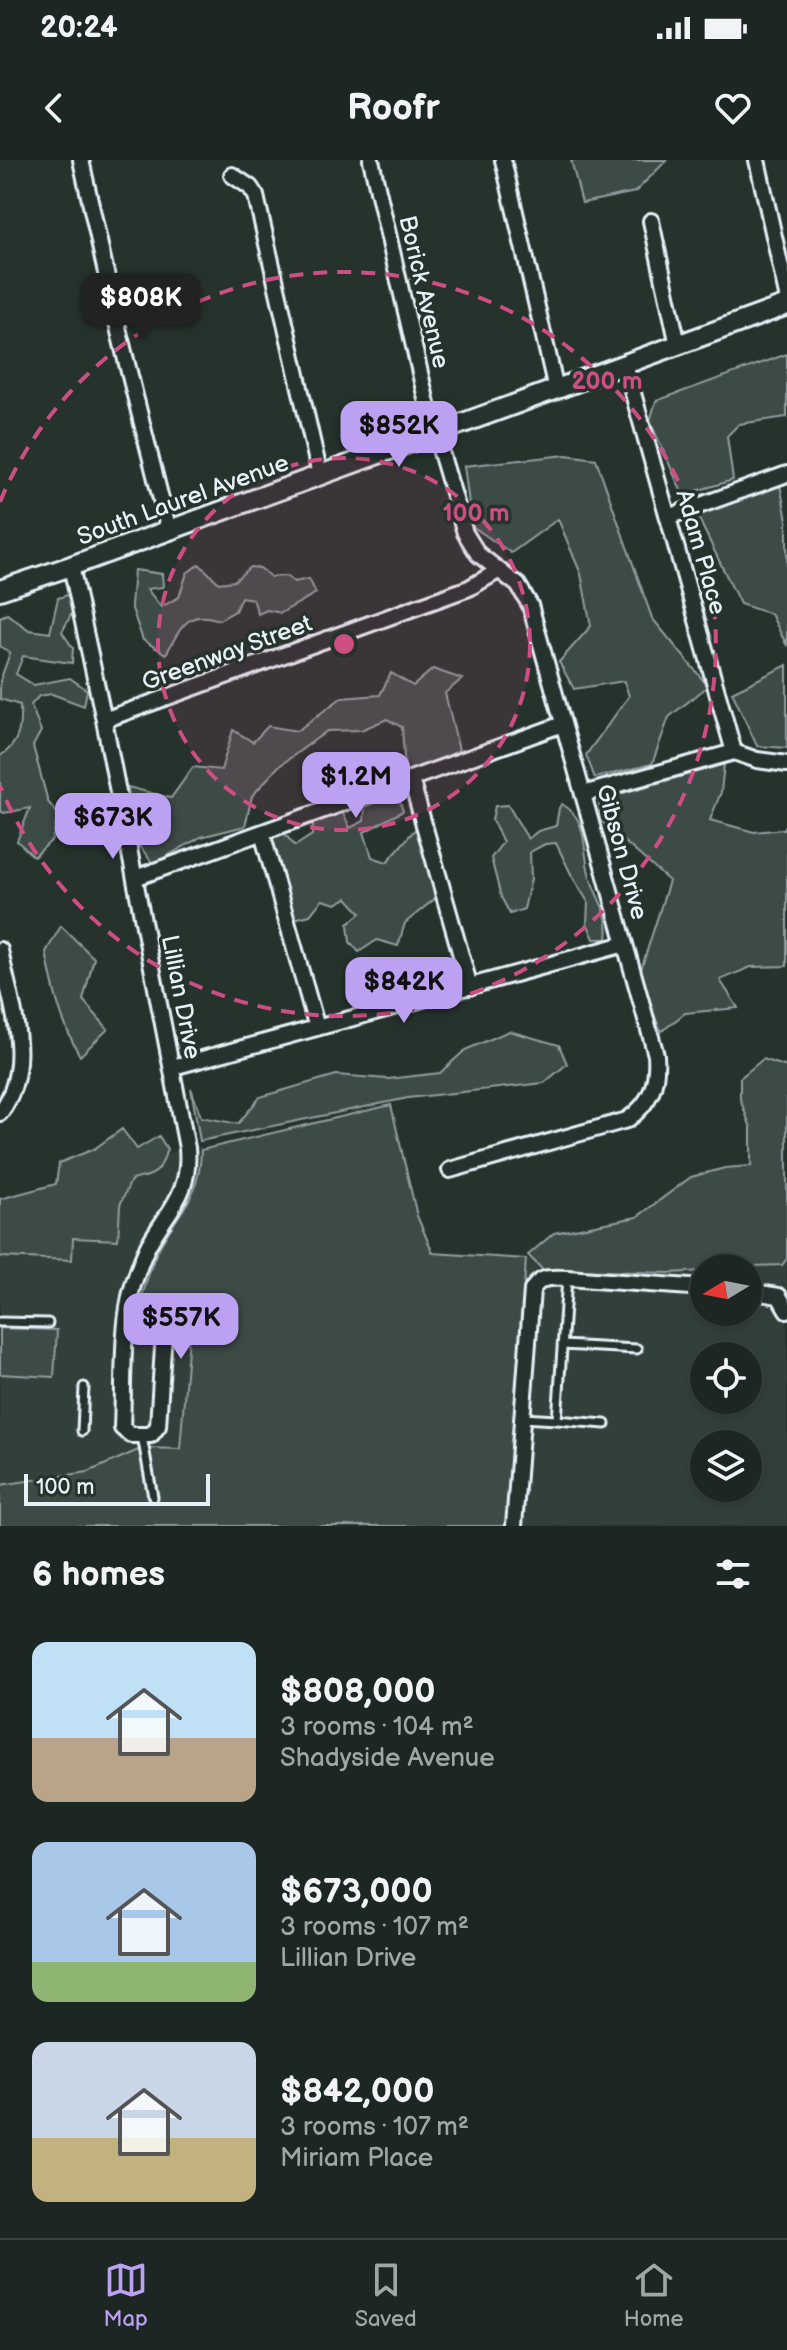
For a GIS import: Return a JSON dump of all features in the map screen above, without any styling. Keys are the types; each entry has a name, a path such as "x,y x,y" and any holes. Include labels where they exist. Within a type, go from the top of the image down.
{"street":[{"path":"81,160 120,336 169,531"},
{"name":"Borick Avenue","path":"371,160 435,433"},
{"path":"503,160 556,389"},
{"path":"757,160 787,295"},
{"path":"232,175 250,187 256,196 320,475"},
{"path":"651,221 678,345"},
{"name":"South Laurel Avenue","path":"0,590 787,305"},
{"name":"Adam Place","path":"625,365 734,752"},
{"name":"Gibson Drive","path":"435,433 465,533 478,554 518,585 530,605 656,1055 657,1071 648,1100 627,1120 450,1170"},
{"path":"668,517 787,474"},
{"name":"Lillian Drive","path":"71,566 187,1148 187,1174 178,1200 149,1245 128,1307 122,1428 126,1433 146,1436"},
{"name":"Greenway Street","path":"104,720 454,594 498,571"},
{"path":"135,878 563,724"},
{"path":"583,794 734,752 757,760 787,764"},
{"path":"411,779 470,987"},
{"path":"262,833 317,1028"},
{"path":"173,1067 625,944"},
{"path":"0,950 19,1042 20,1062 14,1091 0,1113"},
{"path":"514,1526 532,1290 537,1282 545,1277 690,1287"},
{"path":"762,1293 779,1296 787,1310"},
{"path":"128,1307 159,1323 164,1332 158,1426 146,1436"}],"lane":[{"path":"557,1420 567,1278"},
{"path":"0,1322 48,1323"},
{"path":"562,1345 637,1349"},
{"path":"82,1431 84,1387"},
{"path":"521,1418 605,1424"},
{"path":"146,1436 153,1497"}],"shaded area":[{"path":"571,160 667,160 635,192 582,203"},
{"path":"787,354 787,417 739,424 727,436 733,480 683,495 650,421 656,401"},
{"path":"566,455 596,459 652,618 708,686 669,717 652,764 595,778 586,755 629,696 624,681 574,689 559,662 591,626 581,574 558,519 511,553 472,526 464,466"},
{"path":"780,485 787,520 787,646 771,614 740,604 697,515"},
{"path":"199,564 219,583 234,581 250,567 260,568 271,577 286,576 294,582 309,579 316,593 281,613 267,610 258,614 253,599 241,597 235,611 219,620 208,617 191,619 166,654 143,640 131,606 134,570 162,574 163,587 147,589 161,607 179,597 187,573"},
{"path":"71,594 72,613 62,632 73,648 72,663 23,656 16,674 34,685 70,678 87,690 84,706 52,694 39,696 31,705 41,731 33,746 48,802 58,814 52,840 34,857 17,841 30,808 0,811 0,756 15,740 20,705 0,699 0,681 10,653 0,646 0,617 7,614 29,630 50,633 58,598"},
{"path":"787,665 787,748 757,746 732,692"},
{"path":"433,669 462,679 445,693 459,750 428,767 405,772 402,727 387,719 361,730 327,731 278,767 252,796 245,826 201,837 153,864 133,837 128,787 171,798 193,767 221,770 233,730 253,742 268,726 297,731 341,698 380,695 391,673 413,686"},
{"path":"724,764 721,792 710,820 754,832 784,829 787,823 787,966 751,967 720,980 738,1008 685,1013 661,1032 639,976 669,881 600,820 599,800"},
{"path":"381,792 397,793 403,811 364,832 372,857 387,862 417,827 433,861 437,897 405,923 398,946 377,940 359,952 350,942 348,924 361,913 347,898 336,904 322,900 310,915 294,919 278,882 269,833 284,833 295,846 312,835 314,818 341,809 350,828 364,821 365,807 374,803"},
{"path":"562,804 571,810 581,826 589,873 607,921 607,939 594,939 587,923 588,902 556,843 545,844 530,852 531,879 524,909 510,914 501,897 491,858 503,842 492,820 495,806 508,805 528,839 538,831 556,826"},
{"path":"61,926 94,958 83,1000 108,1029 80,1056 58,1006 46,952"},
{"path":"509,1031 559,1045 567,1064 544,1083 408,1098 200,1141 191,1088 201,1117 238,1124 260,1097 336,1075 388,1079 440,1073 465,1050"},
{"path":"763,1059 787,1067 787,1259 782,1265 762,1266 762,1254 690,1254 690,1272 542,1269 528,1255 554,1233 637,1217 691,1177 725,1168 751,1166 751,1128 740,1099 740,1078"},
{"path":"391,1105 417,1216 433,1253 526,1259 507,1526 0,1526 0,1485 88,1472 143,1448 180,1449 191,1311 150,1308 142,1297 156,1254 192,1195 201,1150"},
{"path":"122,1129 137,1149 159,1136 167,1149 156,1172 131,1180 120,1205 118,1240 73,1238 72,1260 0,1257 0,1199 56,1184 59,1163 94,1149"},
{"path":"201,1146 198,1181 184,1212 167,1235 157,1310 191,1311 180,1450 143,1448 88,1472 0,1485 0,1199 113,1166"},
{"path":"762,1256 787,1256 787,1526 507,1526 526,1259 690,1257 690,1326 762,1326"},
{"path":"0,1328 57,1330 54,1377 0,1374"}]}
